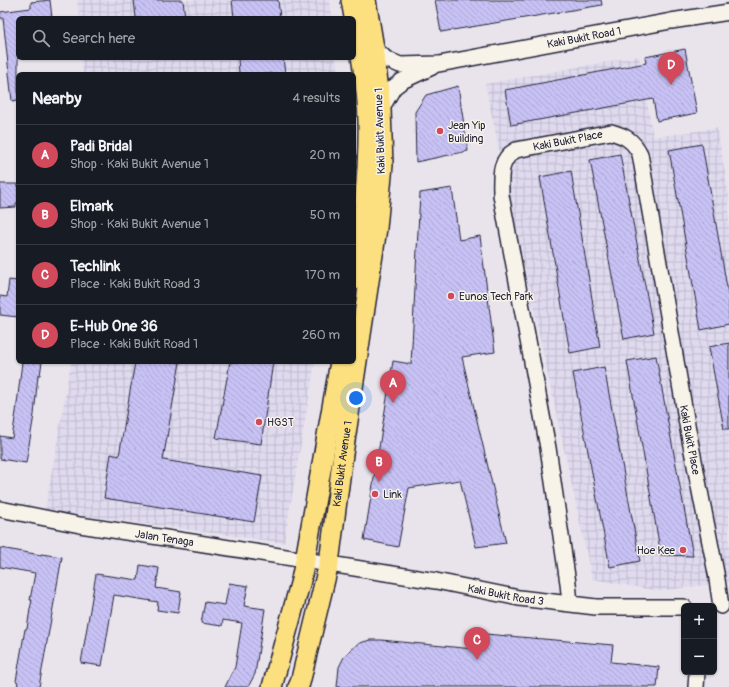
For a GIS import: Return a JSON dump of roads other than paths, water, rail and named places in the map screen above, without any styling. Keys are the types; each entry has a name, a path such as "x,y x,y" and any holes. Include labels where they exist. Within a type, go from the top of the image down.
{"main road":[{"name":"Kaki Bukit Avenue 1","path":"351,0 354,16"},
{"name":"Kaki Bukit Avenue 1","path":"298,687 329,563 343,454 378,228 383,165 381,109 374,48 366,0"},
{"name":"Kaki Bukit Avenue 1","path":"356,31 364,81 368,121 367,165 356,264"},
{"name":"Kaki Bukit Avenue 1","path":"272,687 301,580 340,364"}],"street":[{"name":"Kaki Bukit Road 1","path":"374,48 386,59 400,65 439,64 671,21 729,12"},
{"name":"Kaki Bukit Road 1","path":"381,109 394,87 402,81 439,64"},
{"name":"Kaki Bukit Place","path":"570,603 548,448 501,195 502,170 505,159 510,153 516,150 611,132 630,140 636,146 640,154 688,430 721,606"},
{"name":"Jalan Tenaga","path":"0,509 80,525 329,563"},
{"name":"Kaki Bukit Road 3","path":"329,563 436,581 519,598 596,607 681,607"},
{"path":"696,675 696,687"}],"place":[{"name":"E-Hub One 36","path":"671,85"},
{"name":"Jean Yip Building","path":"440,131"},
{"name":"Eunos Tech Park","path":"451,296"},
{"name":"Padi Bridal","path":"393,403"},
{"name":"HGST","path":"259,422"},
{"name":"Elmark","path":"379,482"},
{"name":"Link","path":"375,494"},
{"name":"Hoe Kee","path":"683,550"},
{"name":"Techlink","path":"477,660"}]}
